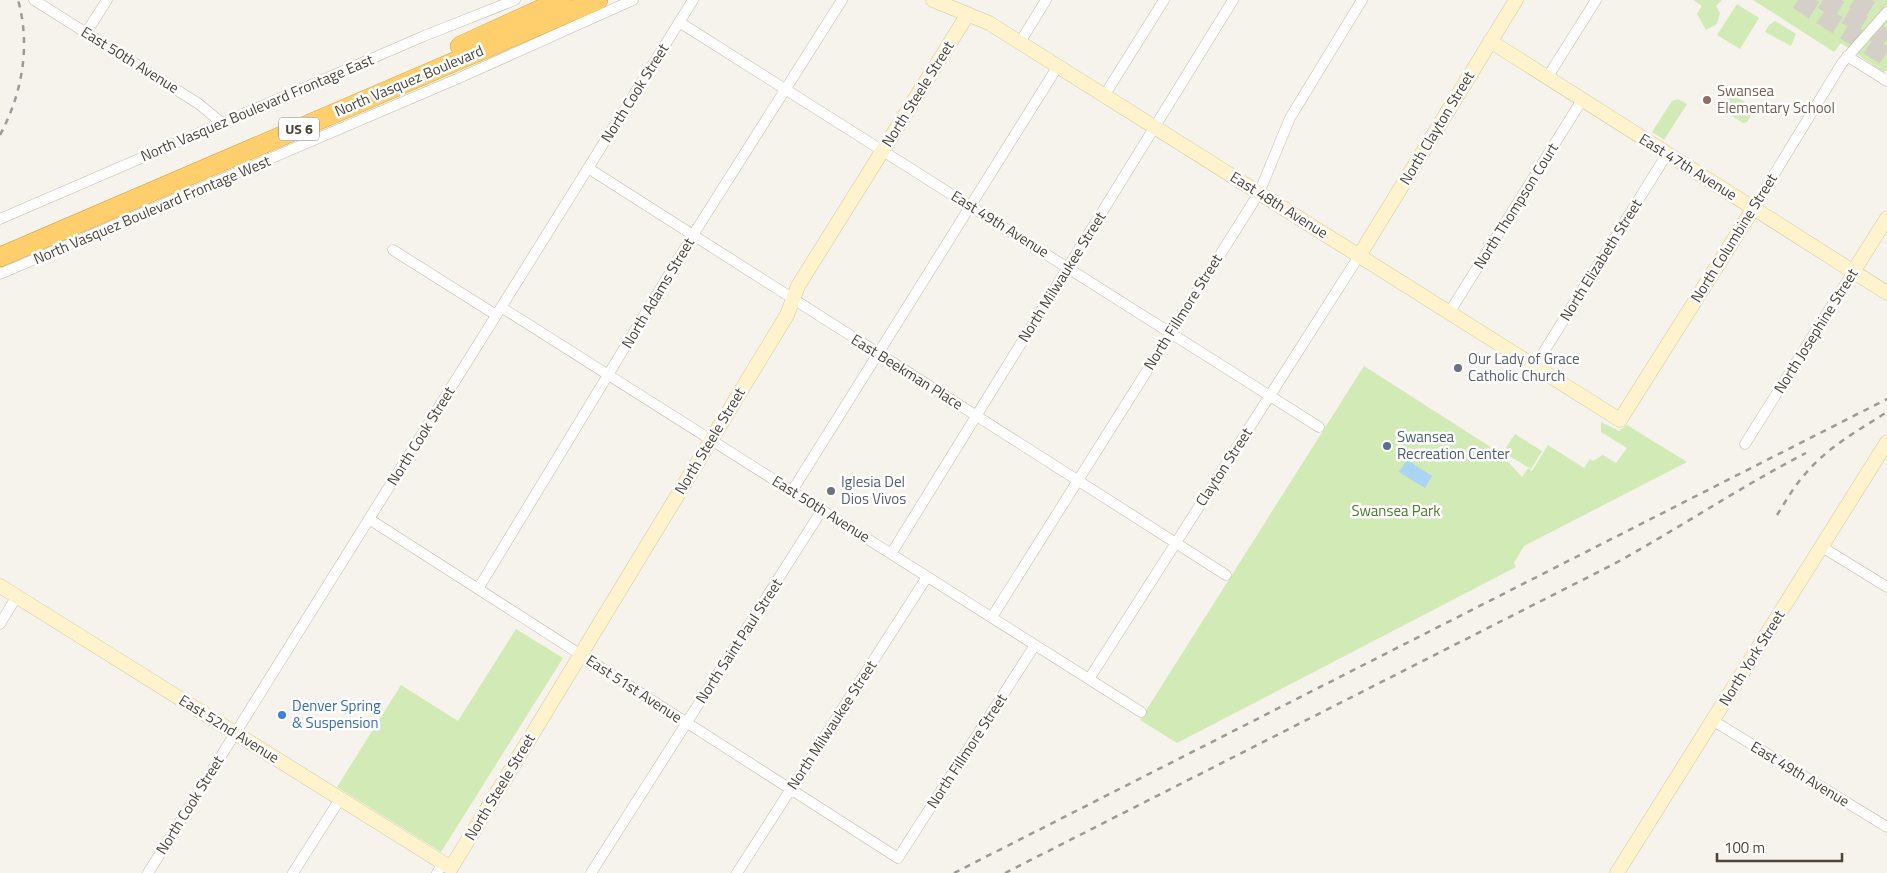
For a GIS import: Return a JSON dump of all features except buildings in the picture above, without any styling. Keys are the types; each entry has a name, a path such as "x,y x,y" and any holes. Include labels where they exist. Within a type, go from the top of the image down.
{"highway":[{"name":"North Vasquez Boulevard","path":"0,243 377,83 562,0"},
{"name":"North Vasquez Boulevard","path":"0,257 598,0"}],"street":[{"name":"East 50th Avenue","path":"34,0 199,104 223,124"},
{"path":"86,33 107,0"},
{"name":"North Vasquez Boulevard Frontage East","path":"0,219 424,36 515,0"},
{"name":"North Vasquez Boulevard Frontage West","path":"0,274 441,85 633,0"},
{"name":"North Adams Street","path":"478,589 693,235 842,0"},
{"name":"East 48th Avenue","path":"933,0 982,19 1020,42 1620,420"},
{"path":"1020,42 1046,0"},
{"path":"1104,96 1164,0"},
{"name":"North Milwaukee Street","path":"891,554 1233,0"},
{"name":"North Fillmore Street","path":"992,617 1169,332 1259,193 1290,118 1362,0"},
{"name":"North Clayton Street","path":"1359,256 1516,0"},
{"path":"1547,78 1596,0"},
{"name":"North Cook Street","path":"148,873 691,1"},
{"name":"North Columbine Street","path":"1620,420 1849,53 1887,12"},
{"name":"North Steele Street","path":"447,869 787,315 798,286 968,14"},
{"name":"East 49th Avenue","path":"679,22 1319,427"},
{"name":"East 47th Avenue","path":"1490,42 1887,293"},
{"path":"1849,53 1887,81"},
{"path":"792,491 1058,66"},
{"name":"North Thompson Court","path":"1450,313 1582,100"},
{"name":"North Elizabeth Street","path":"1534,366 1667,154"},
{"name":"East Beekman Place","path":"588,168 792,300 1226,575"},
{"name":"North Josephine Street","path":"1745,444 1887,218"},
{"name":"East 50th Avenue","path":"393,250 608,375 1141,712"},
{"name":"Clayton Street","path":"1089,679 1359,256"},
{"name":"North York Street","path":"1616,873 1887,442"},
{"name":"North Saint Paul Street","path":"591,873 822,510"},
{"name":"East 51st Avenue","path":"369,519 898,858"},
{"path":"1822,547 1887,587"},
{"name":"North Milwaukee Street","path":"737,873 927,577"},
{"name":"East 52nd Avenue","path":"0,586 236,733 447,869"},
{"path":"0,624 17,596"},
{"name":"North Fillmore Street","path":"898,858 1035,645"},
{"name":"East 49th Avenue","path":"1712,720 1887,827"},
{"path":"293,873 340,799"}],"green space":[{"path":"1693,0 1722,0 1716,6 1720,13 1717,24 1706,30 1697,14 1702,6"},
{"path":"1753,0 1887,0 1887,69 1884,73 1841,43 1834,52"},
{"path":"1737,4 1759,18 1740,49 1717,35"},
{"path":"1775,21 1796,34 1791,46 1765,32 1769,25"},
{"path":"1730,93 1753,107 1757,106 1747,122 1743,123 1721,109"},
{"path":"1678,99 1687,104 1664,140 1652,132 1672,101"},
{"name":"Swansea Park","path":"1364,366 1500,453 1522,477 1528,468 1532,471 1548,445 1584,468 1590,459 1593,461 1603,455 1616,463 1627,448 1601,432 1601,422 1619,431 1627,425 1687,462 1524,546 1514,563 1516,567 1177,743 1140,720"},
{"path":"1515,434 1542,451 1531,469 1503,452"},
{"path":"516,629 563,658 441,852 337,787 401,685 458,721"}],"water":[{"path":"1407,460 1432,476 1425,488 1399,472"}],"tunnel":[{"path":"1798,0 1887,57"},
{"path":"1823,0 1887,40"},
{"path":"1854,0 1887,21"}],"railway":[{"path":"0,135 14,103 22,69 24,35 18,0"},
{"path":"954,873 1887,399"},
{"path":"1777,515 1798,483 1824,455 1887,412"},
{"path":"1005,873 1612,565 1806,453"}],"place":[{"name":"Swansea Elementary School","path":"1707,100"},
{"name":"Our Lady of Grace Catholic Church","path":"1458,368"},
{"name":"Swansea Recreation Center","path":"1387,446"},
{"name":"Iglesia Del Dios Vivos","path":"831,491"},
{"name":"Denver Spring & Suspension","path":"282,715"}]}
